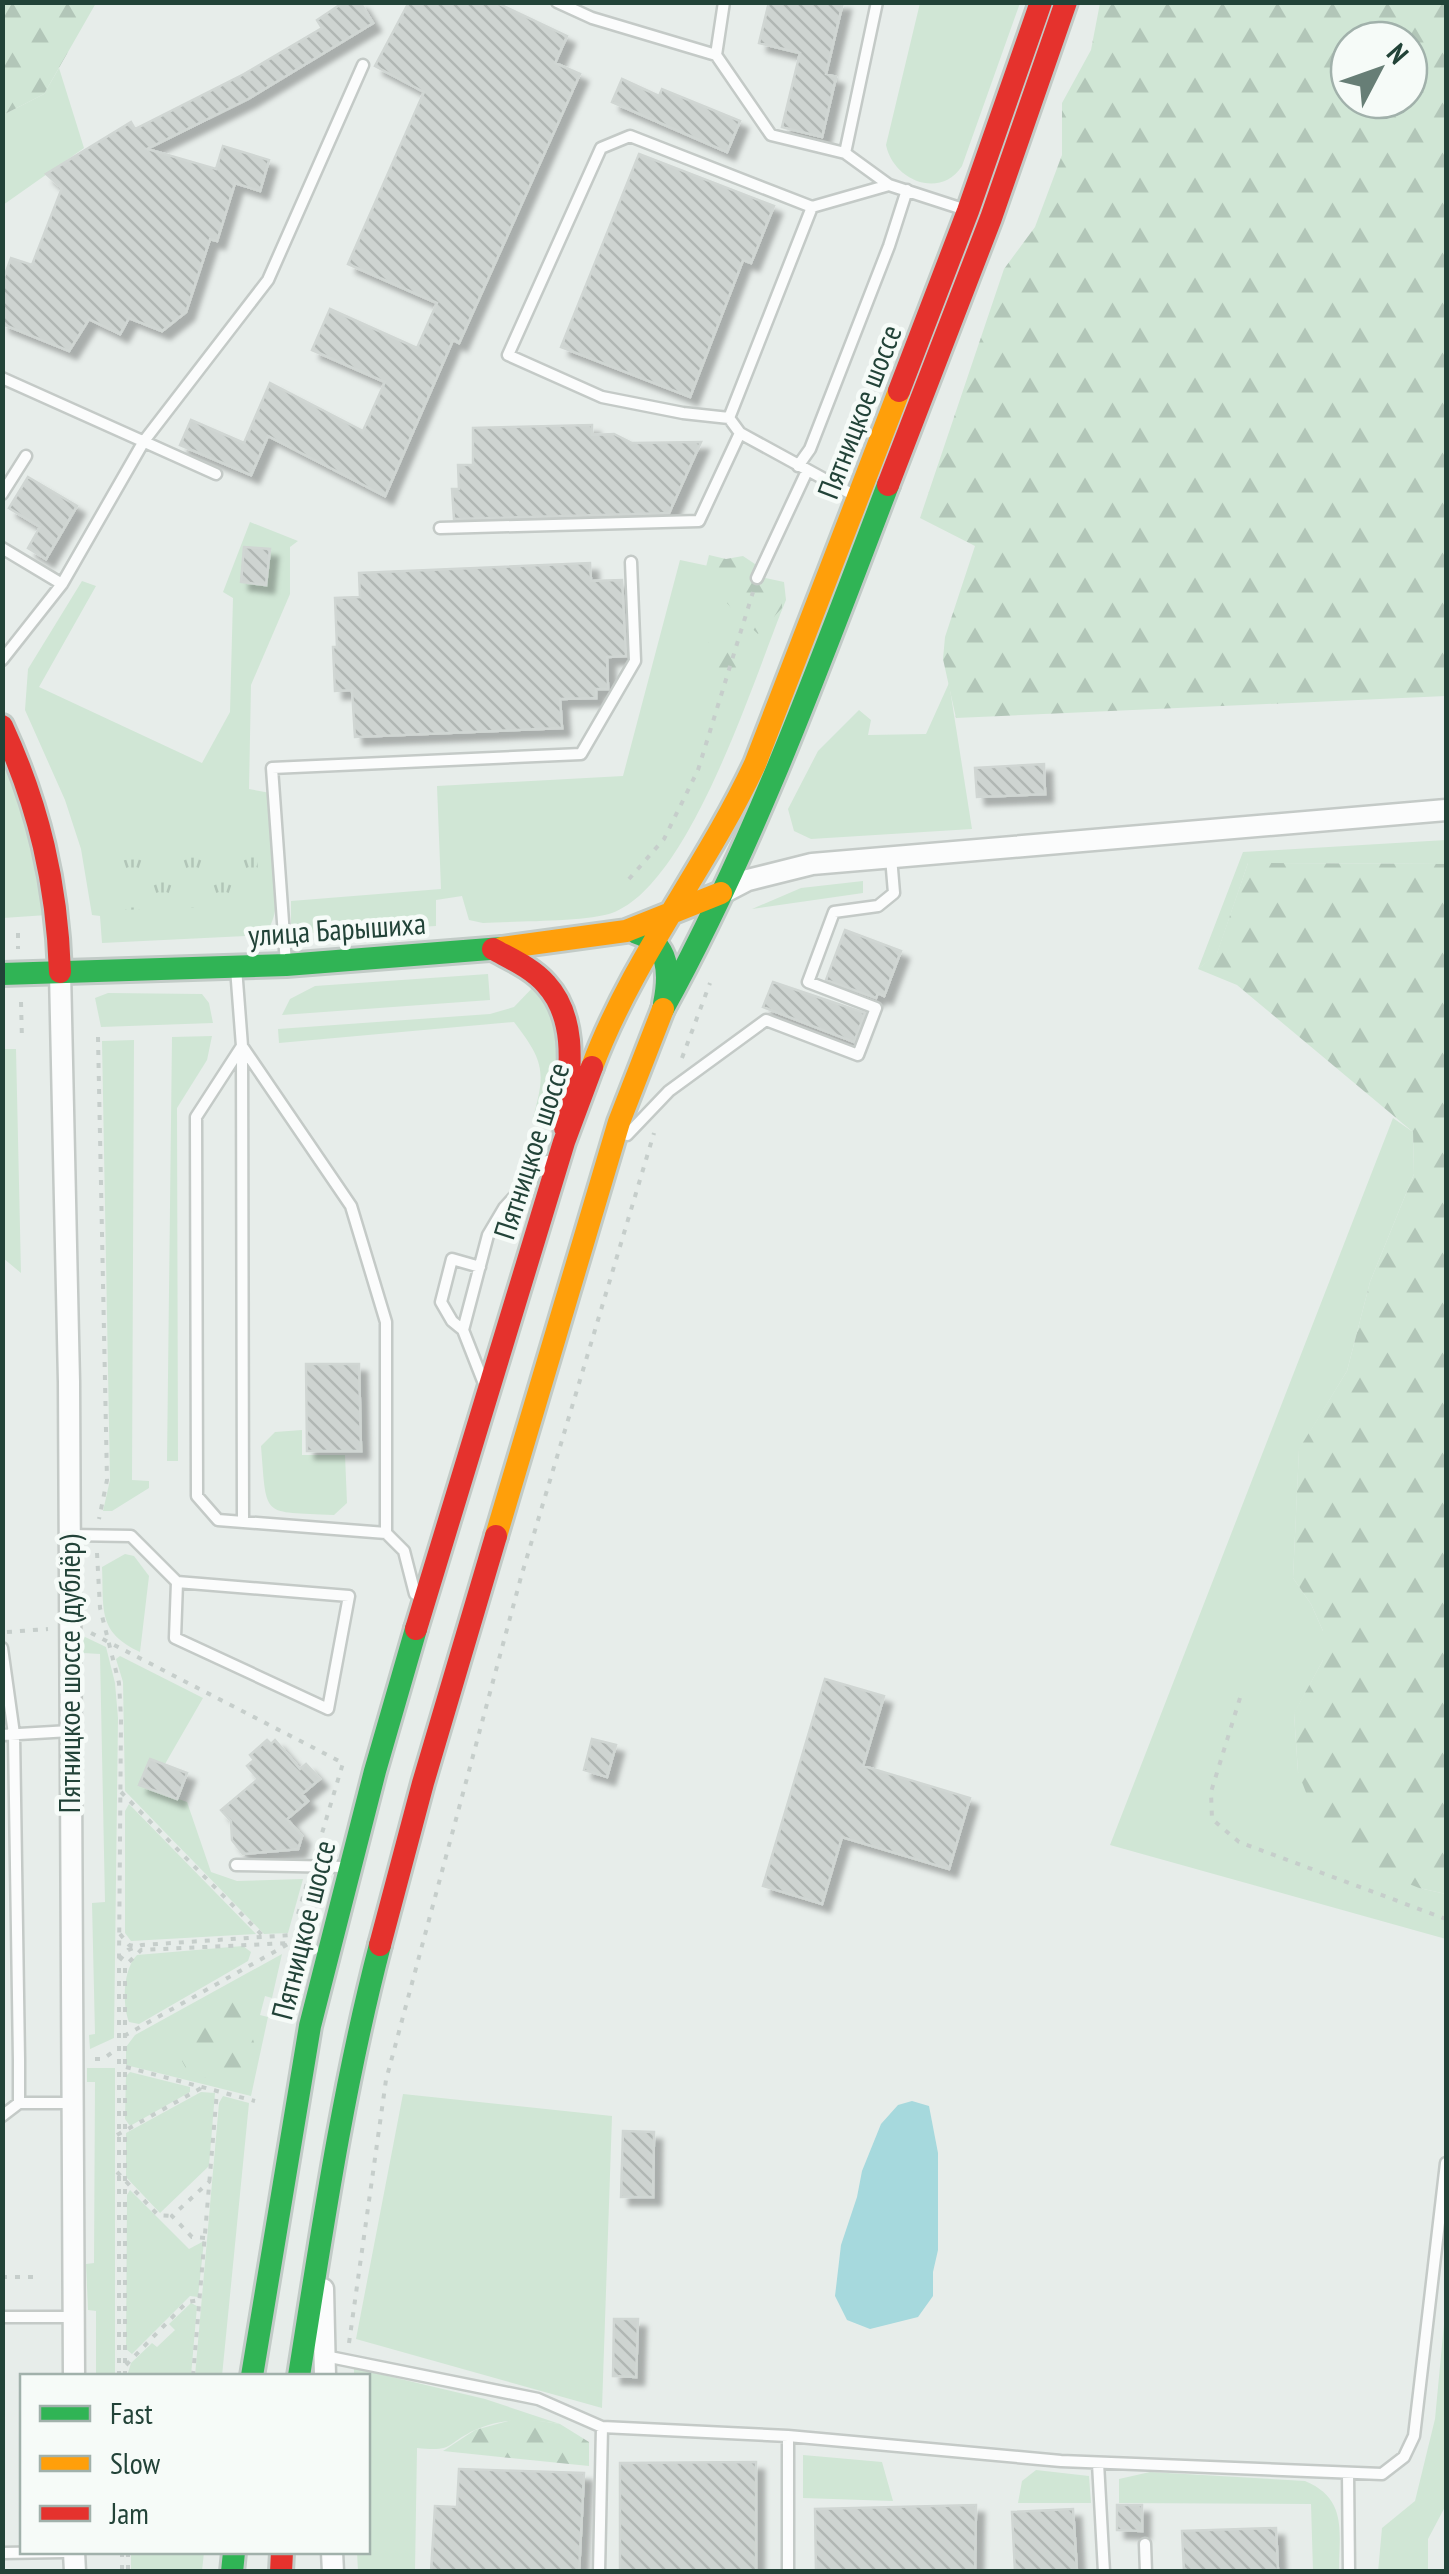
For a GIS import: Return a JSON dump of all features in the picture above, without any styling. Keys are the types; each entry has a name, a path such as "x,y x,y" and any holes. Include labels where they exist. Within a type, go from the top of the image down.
{"main road":[{"name":"Пятницкое шоссе","path":"252,2374 310,2026 420,1613 564,1142 611,1017 732,813 755,764 968,210 1040,2"},
{"name":"Пятницкое шоссе","path":"299,2374 362,2012 423,1784 608,1159 662,1011 694,953 775,781 990,218 1066,2"},
{"path":"2,726 28,782 48,840 57,892 60,972"},
{"name":"улица Барышиха","path":"2,974 236,967 493,949 626,932 721,894"},
{"path":"626,932 648,935 668,964 662,1011"},
{"path":"493,949 545,982 562,1006 567,1020 564,1142"}],"street":[{"path":"721,894 748,880 812,864 1446,810"},
{"name":"Пятницкое шоссе (дублёр)","path":"60,972 70,1628 74,2374"},
{"path":"323,2220 324,2366"}],"lane":[{"path":"557,2 592,18 716,55 771,135 845,152 890,186 990,218"},
{"path":"716,55 724,2"},
{"path":"845,152 877,2"},
{"path":"2,660 62,584 144,441 268,280 363,64"},
{"path":"860,498 740,433 729,418 602,397 508,354 601,148 630,136 812,207 890,186"},
{"path":"757,578 889,246 907,190"},
{"path":"729,418 812,207"},
{"path":"2,378 216,474"},
{"path":"440,528 699,521 740,433"},
{"path":"2,494 26,456"},
{"path":"2,548 62,584"},
{"path":"286,964 272,768 581,754 634,661 631,562"},
{"path":"608,1159 638,1120 669,1091 766,1020 858,1055 876,1008 808,982 834,912 878,906 894,893 891,857"},
{"path":"236,967 242,1046 243,1522"},
{"path":"242,1046 196,1117 197,1496 218,1520 386,1533 404,1551 420,1613"},
{"path":"242,1046 351,1206 386,1322 386,1533"},
{"path":"463,1330 488,1235 504,1208 564,1142"},
{"path":"480,1266 452,1259 441,1302 452,1321 463,1330 487,1391"},
{"path":"69,1534 131,1536 176,1582 349,1596 328,1709 175,1638 176,1582"},
{"path":"2,1648 19,2103"},
{"path":"8,1735 70,1731"},
{"path":"236,1866 351,1867"},
{"path":"2,2116 19,2103 73,2103"},
{"path":"324,2366 347,2360 538,2399 602,2427 788,2436 1098,2462 1382,2474 1404,2457 1414,2436 1446,2164"},
{"path":"2,2318 74,2317"},
{"path":"598,2572 602,2427"},
{"path":"788,2436 788,2572"},
{"path":"1098,2462 1104,2572"},
{"path":"1348,2473 1349,2572"},
{"path":"1145,2544 1146,2572"}],"path":[{"path":"629,879 664,839 698,770 757,578"},
{"path":"18,933 18,950"},
{"path":"347,2360 386,2080 521,1577 653,1133 715,970"},
{"path":"21,1002 22,1040"},
{"path":"98,1037 107,1480 97,1536 100,1608 122,1718 117,2050 124,2132 121,2374"},
{"path":"2,1632 85,1629 343,1762 298,1914"},
{"path":"1240,1698 1210,1792 1212,1820 1238,1842 1446,1919"},
{"path":"122,1792 265,1939 268,1954"},
{"path":"102,2059 117,2050 124,2036 290,1942 265,1939 135,1946 120,1934"},
{"path":"121,2374 117,2135 124,2036 123,1974 136,1952 292,1935"},
{"path":"120,1961 135,1946"},
{"path":"73,2060 102,2059 255,2102"},
{"path":"117,2135 204,2088"},
{"path":"193,2374 217,2091"},
{"path":"117,2172 158,2215 172,2216 192,2237 205,2238"},
{"path":"172,2216 210,2181"},
{"path":"2,2277 40,2277"},
{"path":"124,2367 187,2302 200,2300"}],"green space":[{"path":"3,2 96,3 44,94 3,115"},
{"path":"920,3 1020,3 962,166 953,176 930,184 907,176 890,157 886,145"},
{"path":"1100,3 1446,3 1446,696 956,718 943,659 945,637 975,546 920,518 1004,269 1035,227 1062,155 1062,103 1091,50"},
{"path":"59,68 84,148 3,205 3,115 44,94"},
{"path":"250,522 298,541 290,547 290,594 251,685 249,789 270,793 277,889 272,923 264,935 102,943 100,916 92,915 81,849 65,800 25,710 28,669 82,581 96,586 39,687 202,763 230,712 233,598 223,592"},
{"path":"709,555 726,559 743,556 758,566 765,582 782,590 782,608 758,634 728,605 710,580 705,571"},
{"path":"680,560 784,582 786,600 717,774 668,863 641,894 612,913 586,918 483,923 469,920 462,896 436,900 436,926 309,933 295,930 291,923 291,901 441,889 437,786 623,776"},
{"path":"734,640 741,651 744,676 719,692 709,687 703,653 709,642"},
{"path":"949,683 972,829 811,839 794,831 788,809 818,751 859,710 871,720 868,735 926,734"},
{"path":"2,760 29,825 47,915 3,918"},
{"path":"1446,840 1446,864 1248,863 1217,954 1198,969 1243,852"},
{"path":"257,855 260,905 122,910 120,860"},
{"path":"1248,863 1446,864 1446,1894 1419,1888 1338,1855 1320,1828 1298,1772 1294,1713 1323,1660 1323,1631 1293,1578 1299,1449 1347,1371 1370,1282 1414,1174 1413,1132 1237,985 1198,969 1217,953"},
{"path":"863,881 863,893 752,909 801,888"},
{"path":"488,974 490,1000 282,1015 290,999 315,986"},
{"path":"537,983 547,993 563,1054 542,1124 532,1121 540,1068 514,1022 279,1043 278,1029 490,1014 514,1007"},
{"path":"108,993 202,994 209,1003 213,1023 101,1027 95,998"},
{"path":"212,1036 207,1060 177,1108 178,1461 167,1461 172,1037"},
{"path":"134,1040 132,1480 149,1481 149,1488 112,1511 103,1511 110,1480 102,1041"},
{"path":"3,1049 16,1049 21,1273 3,1258"},
{"path":"1393,1118 1413,1132 1414,1174 1370,1282 1347,1371 1299,1450 1293,1578 1323,1631 1323,1660 1294,1714 1298,1772 1419,1888 1446,1894 1446,1939 1110,1845"},
{"path":"302,1430 302,1455 345,1455 347,1503 334,1515 280,1511 267,1499 261,1446 275,1432"},
{"path":"125,1554 134,1556 149,1576 140,1652 116,1636 104,1607 102,1567"},
{"path":"83,1636 106,1647 118,1718 114,2038 90,2049 89,2035 95,2034 92,1903 105,1902 100,1654 83,1653"},
{"path":"120,1656 203,1698 165,1764 150,1759 140,1785 187,1802 211,1872 237,1881 303,1879 288,1933 264,1934 125,1791 123,1682 116,1659"},
{"path":"129,1804 256,1934 131,1941 125,1933 125,1811"},
{"path":"243,1946 251,1952 248,1961 139,2024 129,2022 125,1987 137,1955"},
{"path":"282,1954 272,1998 265,1996 260,2015 268,2017 251,2096 126,2065 126,2047 135,2035"},
{"path":"239,1989 252,1996 253,2011 247,2025 256,2058 248,2079 218,2081 189,2074 182,2061 186,2033 212,2021"},
{"path":"87,2068 115,2068 115,2374 96,2374 96,2311 88,2310 86,2264 94,2263 95,2082 87,2082"},
{"path":"130,2072 190,2087 190,2092 130,2126 125,2119 126,2076"},
{"path":"201,2092 215,2093 209,2166 160,2213 126,2177 126,2133"},
{"path":"403,2094 612,2116 602,2408 356,2339"},
{"path":"223,2096 249,2103 222,2374 195,2374 219,2103"},
{"path":"130,2190 189,2249 204,2241 198,2297 190,2296 132,2354 126,2349"},
{"path":"191,2303 197,2306 191,2374 128,2374 131,2363 152,2343 157,2347 175,2330 169,2324"},
{"path":"1446,2303 1446,2505 1428,2539 1428,2571 1378,2572 1382,2528 1415,2501 1435,2419"},
{"path":"354,2368 485,2399 560,2424 506,2421 475,2430 444,2448 417,2448 415,2571 358,2571 357,2554 370,2554 370,2374 354,2374"},
{"path":"519,2418 560,2424 589,2442 589,2466 443,2451 475,2430"},
{"path":"803,2455 882,2462 893,2501 803,2498"},
{"path":"1036,2470 1089,2476 1091,2503 1018,2503 1022,2481"},
{"path":"1150,2472 1305,2481 1319,2488 1335,2507 1338,2518 1339,2571 1313,2571 1311,2504 1119,2503 1119,2479"},
{"path":"131,2554 204,2554 202,2571 131,2571"}],"water":[{"path":"912,2101 929,2106 938,2153 938,2250 933,2296 918,2317 870,2329 847,2320 835,2296 841,2245 862,2171 881,2124 898,2105"}],"building":[{"path":"344,2 360,2 373,23 248,99 147,149 216,169 223,146 269,160 260,191 235,183 217,241 210,239 186,312 162,331 129,318 120,334 89,319 69,351 2,324 2,283 11,258 32,265 62,188 46,174 131,122 135,129 244,74 322,28 317,20"},
{"path":"409,2 495,2 567,36 555,63 580,74 459,343 453,340 385,496 268,436 251,475 180,445 191,420 244,443 270,383 363,431 385,382 312,350 330,309 417,348 437,303 348,264 424,92 375,66"},
{"path":"769,2 843,2 826,74 836,77 822,137 782,127 800,53 759,43"},
{"path":"622,79 659,96 662,89 740,121 727,152 612,102"},
{"path":"639,154 774,206 751,263 743,260 690,397 561,347"},
{"path":"592,425 592,435 614,434 632,443 701,442 669,513 454,519 452,489 459,489 458,465 473,465 473,428"},
{"path":"28,477 77,506 46,559 28,548 40,527 9,508"},
{"path":"244,547 270,549 266,585 241,582"},
{"path":"590,563 591,581 622,580 626,656 607,657 608,689 596,689 596,698 560,699 562,728 355,737 352,690 335,691 333,647 337,647 335,598 360,597 359,573"},
{"path":"1044,764 1045,794 977,797 975,768"},
{"path":"845,930 901,951 884,996 878,993 876,998 826,980"},
{"path":"773,982 865,1013 854,1042 763,1007"},
{"path":"306,1364 359,1364 361,1451 307,1451"},
{"path":"825,1679 884,1696 863,1766 970,1798 949,1869 842,1837 822,1904 763,1886"},
{"path":"592,1739 616,1745 607,1777 584,1770"},
{"path":"267,1740 271,1744 275,1740 300,1769 306,1764 320,1779 302,1794 308,1801 287,1819 302,1836 298,1849 243,1854 232,1840 231,1821 221,1810 258,1779 247,1766 254,1760 250,1755"},
{"path":"150,1759 187,1773 177,1799 139,1785"},
{"path":"623,2131 654,2132 653,2197 621,2197"},
{"path":"614,2319 638,2319 636,2377 613,2376"},
{"path":"756,2462 756,2572 620,2572 620,2463"},
{"path":"459,2469 584,2473 579,2572 431,2572 435,2506 457,2507"},
{"path":"976,2505 975,2572 816,2572 815,2509"},
{"path":"1117,2505 1142,2505 1142,2531 1117,2530"},
{"path":"1073,2509 1077,2572 1015,2572 1012,2512"},
{"path":"1276,2528 1278,2572 1184,2572 1182,2531"}],"traffic: fast":[{"path":"663,1009 757,817 888,485"},
{"path":"637,933 662,952 667,971 664,1004"},
{"path":"2,974 286,965 502,948"},
{"path":"252,2374 310,2026 416,1629"},
{"path":"299,2374 344,2106 380,1945"},
{"path":"232,2572 234,2554"}],"traffic: slow":[{"path":"592,1067 627,989 755,764 899,391"},
{"path":"502,948 626,931 721,893"},
{"path":"496,1536 619,1122 663,1009"}],"traffic: jam":[{"path":"899,391 968,211 1041,2"},
{"path":"888,485 991,218 1066,2"},
{"path":"2,726 44,846 55,908 60,972"},
{"path":"493,949 540,978 557,999 564,1016 570,1053 565,1128"},
{"path":"416,1629 564,1142 592,1067"},
{"path":"380,1945 496,1536"},
{"path":"281,2572 282,2554"}]}
